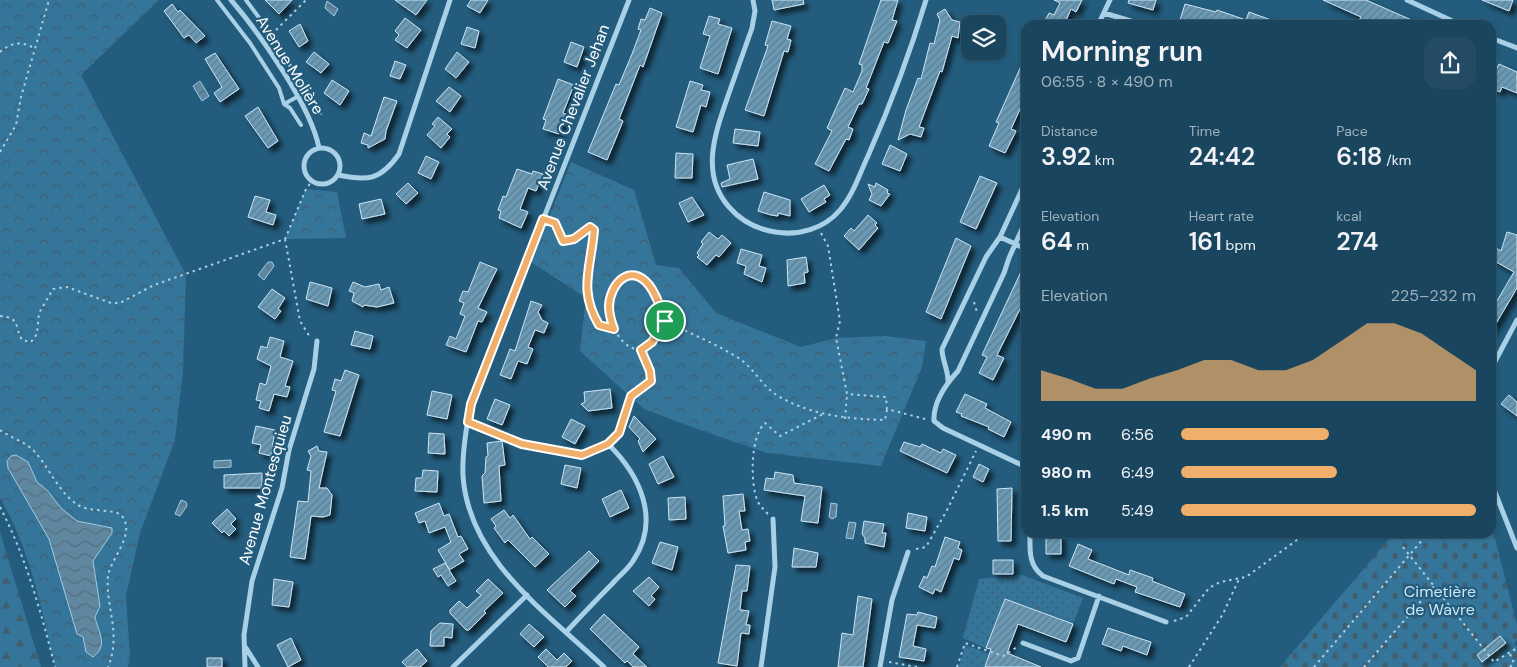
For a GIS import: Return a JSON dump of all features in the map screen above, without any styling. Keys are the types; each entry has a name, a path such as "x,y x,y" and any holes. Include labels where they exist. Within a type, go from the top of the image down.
{"street":[{"name":"Avenue Molière","path":"231,0 263,42 297,97 314,127 319,148"},
{"path":"338,175 356,179 368,178 385,170 399,154 450,0"},
{"name":"Avenue Chevalier Jehan","path":"604,667 527,595 502,569 488,550 470,510 463,476 464,440 471,404 629,0"},
{"path":"753,0 755,11 752,28 713,143 713,177 720,196 734,212 749,224 783,234 802,232 817,227 839,211 849,197 877,135 912,47 926,0"},
{"path":"1100,20 1110,0"},
{"path":"1407,0 1450,20"},
{"path":"1104,13 1127,20"},
{"path":"1496,40 1517,48"},
{"path":"319,148 326,149 336,154 340,166 338,175 328,183 312,180 306,171 305,162 312,152 319,148"},
{"path":"948,382 948,369 942,355 942,349 986,257 1000,237 1021,191"},
{"path":"1021,230 1004,273 958,371 948,382 934,412 934,421 943,428 1021,465"},
{"path":"1000,237 1021,246"},
{"path":"1496,360 1517,320"},
{"name":"Avenue Montesquieu","path":"245,667 244,635 252,582 282,488 289,450 314,369 317,341"},
{"path":"567,631 633,562 646,530 647,512 643,494 622,458 608,444"},
{"path":"1496,495 1517,548"},
{"path":"761,667 775,567 774,519"},
{"path":"1030,538 1030,558 1035,570 1043,576 1166,622"},
{"path":"880,667 892,600 908,552"},
{"path":"453,667 527,595"},
{"path":"1023,642 1071,662 1078,658 1099,596"},
{"path":"245,648 258,667"}],"lane":[{"path":"217,0 250,43 279,88 284,104 290,108 301,125"},
{"path":"246,0 312,96 320,113"},
{"path":"284,104 308,91"}],"path":[{"path":"0,152 16,125 21,97 34,48 46,16 49,0"},
{"path":"271,34 306,0"},
{"path":"0,52 15,43 24,43 34,48"},
{"path":"312,180 306,189 286,239 300,321 307,335 317,341"},
{"path":"543,219 555,223 563,241 574,239 590,227 594,230 592,259 586,286 587,298 599,325 614,329"},
{"path":"817,227 828,246 840,321 836,338 847,394 845,419"},
{"path":"0,316 10,317 15,321 22,340 31,342 38,334 38,313 53,289 67,287 120,303 154,285 286,239"},
{"path":"468,422 522,444 582,455 608,444 619,433 631,396 652,379 641,350 625,344 614,329 609,305 612,290 625,275 641,279 649,285 660,306 665,321 742,360 775,393 823,414 845,419 885,420 887,409 886,397 847,394"},
{"path":"968,296 974,300 977,313 983,316"},
{"path":"641,350 652,342 665,321"},
{"path":"887,409 934,421"},
{"path":"774,519 757,500 752,473 753,453 760,428 765,423 780,436 823,414"},
{"path":"0,430 34,450 68,496 78,505 89,510 115,512 121,515 126,523 126,533 111,565 108,578 114,626 113,647 108,667"},
{"path":"908,552 926,547 980,445"},
{"path":"0,507 15,535 38,601 54,667"},
{"path":"1166,622 1186,618 1209,588 1220,582 1246,577 1300,538"},
{"path":"1314,667 1424,538"},
{"path":"1403,547 1494,662 1517,648"},
{"path":"1189,667 1223,614 1239,579"},
{"path":"1364,667 1434,586"},
{"path":"957,667 965,643 1003,656 1023,642"},
{"path":"1510,654 1514,663 1510,667"},
{"path":"881,660 917,667"}],"green space":[{"path":"0,0 159,0 81,75 186,275 183,371 175,440 140,533 126,596 130,656 128,667 55,667 34,580 19,538 0,498"},
{"path":"571,162 634,190 656,265 679,268 716,313 801,347 836,338 885,336 926,341 922,367 881,466 767,453 644,409 580,351 586,298 531,262"},
{"path":"306,189 337,192 346,238 285,239"},
{"path":"0,532 41,667 0,667"},
{"name":"Cimetière de Wavre","path":"1390,538 1495,538 1517,625 1517,640 1514,643 1517,647 1517,667 1280,667"},
{"path":"1022,575 1083,598 1073,624 1005,599 986,648 963,638 979,579"},
{"path":"965,645 990,654 985,667 959,667"}],"water":[{"path":"327,1 338,9 334,16 325,8"},
{"path":"200,81 209,96 202,101 193,86"},
{"path":"268,262 272,262 274,266 264,280 258,275"},
{"path":"16,455 28,462 37,482 47,490 61,508 77,521 112,528 112,533 93,561 100,606 95,617 101,643 98,652 93,657 86,652 83,637 77,634 49,539 8,468 7,461 11,456"},
{"path":"231,460 231,467 214,468 214,461"},
{"path":"181,500 186,502 187,506 180,516 175,514"},
{"path":"831,503 837,504 836,517 832,519 829,517"},
{"path":"849,522 856,523 853,539 846,538"}],"building":[{"path":"265,0 292,0 279,14"},
{"path":"395,0 427,0 416,15"},
{"path":"471,0 488,0 480,13 467,6"},
{"path":"772,0 803,0 804,4 774,10"},
{"path":"881,0 898,0 892,20 897,21 888,43 884,42 866,88 869,89 848,127 853,129 849,140 846,139 829,171 815,164 832,131 827,128 845,88 853,92 862,71 862,65 859,64"},
{"path":"1054,0 1082,0 1076,12 1071,9 1066,20 1046,20 1049,13 1054,15 1060,3"},
{"path":"1129,0 1156,0 1153,10 1128,3"},
{"path":"1323,0 1366,0 1412,20 1360,20 1361,17"},
{"path":"1482,0 1513,0 1509,11"},
{"path":"172,4 178,12 180,10 205,36 196,43 189,35 184,38 164,11"},
{"path":"1185,4 1216,12 1217,10 1246,20 1180,20"},
{"path":"650,8 662,13 643,67 640,65 619,119 623,121 607,160 588,152 616,84 619,85 632,54 641,30 638,29 641,19 645,20"},
{"path":"945,9 952,20 960,22 958,38 952,36 942,72 940,71 919,127 924,128 921,137 910,134 898,140 906,110 918,78 921,79 930,43 934,44 940,20 937,14"},
{"path":"1249,12 1271,20 1246,20"},
{"path":"709,16 720,19 718,24 732,28 718,74 700,68 710,36 703,34"},
{"path":"405,18 421,30 407,48 395,40 399,35 395,31"},
{"path":"772,21 791,26 787,39 791,40 788,52 784,51 764,116 745,110 768,46 765,45"},
{"path":"300,24 308,41 299,47 289,31"},
{"path":"467,27 479,31 475,48 461,44"},
{"path":"571,42 584,47 577,67 564,62"},
{"path":"314,52 329,64 321,73 306,62"},
{"path":"457,52 469,62 456,78 445,69"},
{"path":"215,53 239,89 220,102 214,93 222,87 205,59"},
{"path":"395,61 406,65 400,79 390,76"},
{"path":"1499,64 1517,72 1517,93 1502,87 1500,92 1496,90 1496,70"},
{"path":"1021,66 1021,107 1011,129 1016,131 1005,153 989,146 999,123 996,122"},
{"path":"558,79 574,85 563,113 566,114 559,134 543,129 546,120 543,119"},
{"path":"332,80 349,91 340,105 324,93"},
{"path":"690,81 703,85 701,90 710,92 706,107 701,105 693,132 676,127"},
{"path":"449,87 461,96 450,112 436,101"},
{"path":"384,97 397,101 385,139 368,148 368,145 361,143 364,133 371,136"},
{"path":"258,107 278,141 268,148 245,116"},
{"path":"438,117 452,129 447,134 450,137 441,148 427,135 435,126 432,124"},
{"path":"735,129 760,132 758,146 733,143"},
{"path":"890,145 907,154 900,171 882,164"},
{"path":"676,153 693,154 692,178 675,178"},
{"path":"426,156 439,162 431,179 418,173"},
{"path":"753,159 758,179 722,187 721,183 730,179 727,165"},
{"path":"517,169 532,174 533,171 543,174 536,191 528,188 520,209 528,212 521,228 499,218 501,211 498,210 503,196 506,197"},
{"path":"980,176 997,183 976,229 960,222"},
{"path":"408,183 418,193 406,204 396,194"},
{"path":"876,183 888,190 887,193 890,194 881,206 869,200 872,194 868,184 875,187"},
{"path":"824,185 830,195 824,199 826,202 809,212 801,199"},
{"path":"764,192 790,200 790,216 778,213 778,216 771,215 758,211"},
{"path":"255,196 270,200 266,212 276,215 273,225 248,217"},
{"path":"692,197 704,215 688,222 679,203"},
{"path":"381,199 385,214 362,219 359,204"},
{"path":"868,215 877,223 875,225 878,228 859,250 844,236 851,228 854,231"},
{"path":"709,232 718,239 722,235 731,243 719,257 716,255 707,265 697,257 699,255 697,253 703,244 701,242"},
{"path":"1507,232 1517,235 1517,288 1496,324 1496,303 1514,272 1496,262 1496,248 1501,251"},
{"path":"956,238 971,246 941,319 926,312"},
{"path":"741,249 762,255 759,266 766,268 762,282 744,274 746,266 737,263"},
{"path":"806,257 808,272 804,273 805,283 788,286 787,260"},
{"path":"480,262 497,269 478,308 487,312 482,322 478,321 466,352 446,345 450,336 456,339 465,316 460,314 464,303 459,301 463,291 468,292"},
{"path":"1021,272 1021,307 997,355 1004,358 993,380 979,373 987,357 982,355"},
{"path":"310,282 332,288 328,306 306,299"},
{"path":"353,282 365,287 379,284 381,290 389,287 394,303 377,307 364,305 363,307 352,301 354,293 349,291"},
{"path":"272,289 285,298 278,309 281,311 275,319 258,307"},
{"path":"531,301 542,305 538,312 542,320 548,323 544,333 535,330 528,347 533,349 527,364 518,361 511,379 500,375 510,349 515,351"},
{"path":"355,331 373,336 370,349 351,345"},
{"path":"270,337 284,341 280,357 293,361 285,386 290,387 287,397 274,394 269,411 259,408 261,401 256,400 260,383 266,385 271,366 257,359 261,346 267,348"},
{"path":"345,370 359,375 340,436 324,432 336,391 332,390 335,379 341,381"},
{"path":"610,389 612,408 588,411 581,404 585,402 584,392"},
{"path":"432,391 452,395 447,419 427,415"},
{"path":"965,394 987,404 985,408 1011,422 1004,437 988,429 989,427 961,416 962,414 956,412"},
{"path":"1509,395 1517,402 1517,416 1501,404"},
{"path":"495,399 510,405 502,425 487,419"},
{"path":"634,416 656,439 643,452 638,441 640,439 629,427"},
{"path":"571,419 585,426 575,444 562,437"},
{"path":"256,426 275,430 271,456 259,453 261,445 252,443"},
{"path":"429,433 444,434 445,454 428,453"},
{"path":"502,441 505,465 499,466 501,501 484,503 482,476 485,473 486,457 488,456 487,443"},
{"path":"904,442 920,447 922,444 941,453 943,449 956,455 947,473 900,451"},
{"path":"317,446 319,451 327,452 319,488 327,488 332,495 330,515 323,517 311,516 305,559 290,557 298,501 308,502 311,471 307,470 311,456 308,451"},
{"path":"663,456 674,477 658,484 649,464"},
{"path":"979,464 989,469 983,482 973,477"},
{"path":"565,465 581,468 577,488 561,484"},
{"path":"423,470 438,471 437,492 415,491 416,478 422,478"},
{"path":"775,472 793,475 794,483 822,487 818,523 801,521 805,496 764,490 766,478 774,479"},
{"path":"262,473 262,488 224,488 224,475"},
{"path":"1012,488 1011,541 998,541 997,489"},
{"path":"621,490 629,508 610,517 602,499"},
{"path":"743,494 745,511 739,511 742,530 748,529 750,541 745,542 746,550 728,553 723,526 725,526 723,496"},
{"path":"685,497 686,519 669,520 668,498"},
{"path":"439,503 444,516 449,514 458,537 461,536 468,549 459,554 464,561 449,570 456,581 448,586 441,575 438,577 433,569 445,563 449,569 438,550 451,542 445,527 429,533 425,521 419,523 415,513"},
{"path":"227,509 236,519 231,524 236,529 229,536 224,531 222,533 212,523"},
{"path":"504,510 510,518 513,515 530,539 532,537 549,554 535,567 508,540 505,543 494,528 496,526 491,519"},
{"path":"908,513 927,517 925,531 906,528"},
{"path":"864,521 884,524 882,533 886,533 884,547 865,543 865,538 862,534"},
{"path":"945,537 960,542 958,548 962,550 959,560 954,558 941,592 935,589 933,594 919,587 924,576 927,578 932,566 935,567"},
{"path":"1046,538 1061,538 1061,554 1046,554"},
{"path":"660,542 678,547 672,570 652,563"},
{"path":"1078,544 1092,550 1088,559 1129,575 1130,570 1153,578 1152,581 1185,594 1180,607 1135,592 1137,587 1116,579 1114,584 1069,566"},
{"path":"794,548 818,553 816,567 792,567"},
{"path":"589,551 599,561 570,591 576,596 565,607 547,590"},
{"path":"993,560 1013,560 1013,574 993,574"},
{"path":"736,565 750,566 747,591 742,591 740,610 749,611 746,625 750,625 749,634 741,633 737,666 718,663"},
{"path":"649,577 659,587 651,596 655,599 649,606 633,591"},
{"path":"274,579 293,582 289,607 272,605"},
{"path":"488,579 503,593 484,611 486,613 469,630 466,630 450,613 450,610 459,601 467,608 481,595 476,591"},
{"path":"858,596 872,599 863,667 838,667 842,633 853,635"},
{"path":"1005,599 1073,624 1066,642 1018,624 1007,653 1041,667 985,667 991,649 986,648"},
{"path":"918,612 937,617 935,628 917,625 913,646 926,649 924,661 899,657 907,614 917,615"},
{"path":"604,614 639,647 633,654 647,667 633,667 627,661 625,663 590,629"},
{"path":"440,623 453,624 452,638 444,637 444,646 430,646 431,631"},
{"path":"529,624 544,637 534,647 520,634"},
{"path":"1108,628 1151,642 1147,655 1123,646 1121,651 1102,644"},
{"path":"1500,636 1506,643 1482,662 1477,655"},
{"path":"291,638 301,660 288,667 277,645"},
{"path":"417,649 427,661 420,667 407,667 402,662"},
{"path":"546,649 557,660 564,653 572,661 566,667 548,667 538,657"},
{"path":"207,658 222,658 222,667 207,667"}],"route":[{"path":"543,219 555,223 563,241 568,242 574,239 590,227 594,230 592,259 586,286 591,312 599,325 614,329 610,318 609,305 612,290 625,275 630,274 649,285 660,306 665,321 652,342 641,350 652,379 632,394 619,433 608,444 582,455 522,444 468,422 471,404 543,219"}]}
